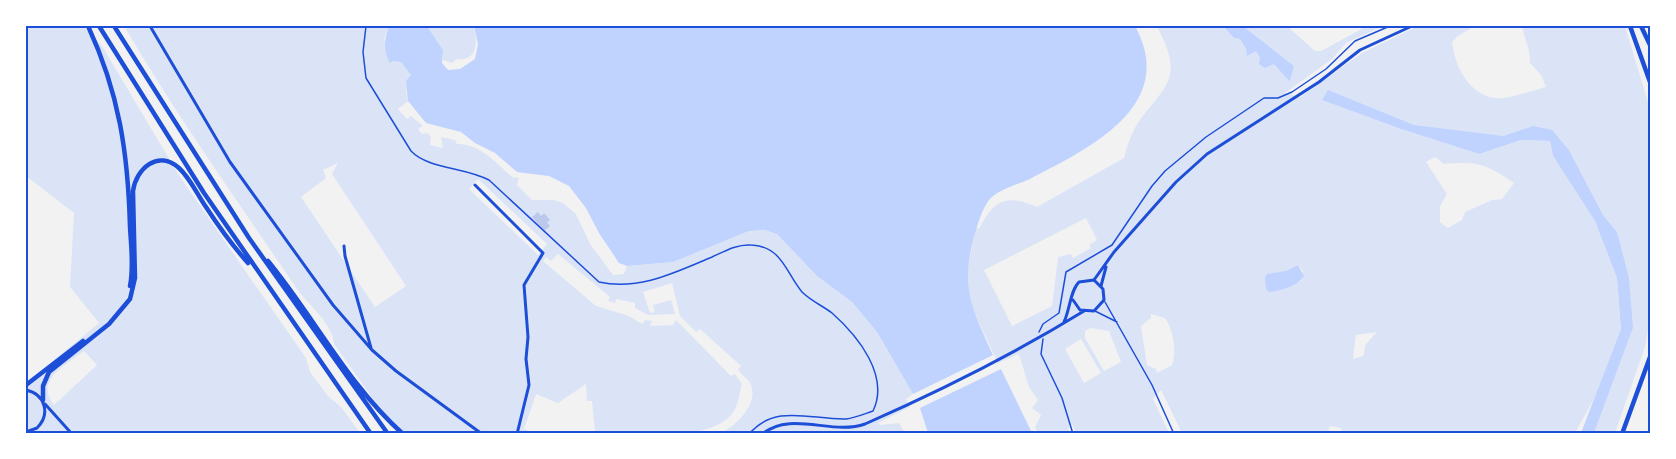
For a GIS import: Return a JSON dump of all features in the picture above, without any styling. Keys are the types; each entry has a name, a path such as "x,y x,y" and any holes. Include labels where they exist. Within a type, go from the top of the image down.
{"highway":[{"path":"26,385 120,309 127,298 132,278 124,142 113,87 88,26"},
{"path":"99,26 167,136 265,284 371,434"},
{"path":"114,26 249,238 388,434"},
{"path":"1630,26 1650,82"},
{"path":"1641,26 1650,45"},
{"path":"43,401 43,386 49,372 109,324 130,299 135,278 134,179 146,164 163,161 179,168 225,237 265,284"},
{"path":"249,238 292,290 365,393 402,434"},
{"path":"1622,434 1650,357"}],"street":[{"path":"150,26 230,162 333,305 372,350 396,371 482,434"},
{"path":"1094,280 1114,252 1176,182 1208,154 1319,82 1360,50 1412,26"},
{"path":"475,185 543,253 524,285 529,385 528,399 517,434"},
{"path":"344,246 372,350"},
{"path":"762,434 778,424 789,423 843,428 861,426 897,411 1042,337 1084,311 1094,310 1104,300 1101,286 1106,266"},
{"path":"1063,324 1073,300 1076,285 1086,279 1094,280 1101,286"},
{"path":"1073,300 1077,307 1084,311"},
{"path":"26,390 34,392 72,434"},
{"path":"26,432 41,424 45,413 43,401"}],"lane":[{"path":"1104,300 1152,385 1174,434"},
{"path":"1094,310 1118,323"}],"path":[{"path":"366,26 363,52 366,78 419,159 444,164 489,180 599,282 616,286 648,281 738,246 762,246 771,250 788,266 802,291 830,312 861,345 870,360 879,395 873,411 848,419 783,414 767,419 749,434"},
{"path":"1073,434 1062,398 1041,354 1044,342 1039,332 1043,324 1059,313 1066,273 1112,245 1165,171 1246,109 1263,99 1278,98 1292,92 1326,69 1355,41 1390,26"}],"shaded area":[{"path":"26,26 83,26 102,46 180,177 306,358 310,372 328,396 342,408 360,433 26,433 26,383 99,323 70,287 74,213 26,176","holes":["84,351 97,365 54,405 48,388 50,381 61,368"]},
{"path":"124,26 389,26 384,39 393,60 401,62 411,75 406,91 408,101 398,109 407,119 411,116 423,126 418,129 422,134 427,133 431,137 430,145 443,148 441,137 455,140 457,144 473,147 488,155 512,177 519,178 517,185 532,200 554,200 563,203 576,214 590,244 613,275 624,274 627,266 673,262 749,231 765,230 777,234 817,276 852,302 877,332 913,394 906,399 910,407 878,423 880,425 899,423 905,433 720,433 734,425 746,411 750,404 752,387 738,370 741,366 700,329 696,332 680,316 672,283 643,292 650,313 655,312 653,305 671,300 675,314 648,315 635,308 635,303 616,299 615,303 608,301 610,297 558,254 551,261 546,257 543,261 596,306 629,316 642,324 645,320 652,321 650,326 673,325 676,320 731,376 735,374 742,384 737,404 731,415 720,424 705,430 687,433 648,435 595,433 592,401 587,401 586,384 558,403 536,394 524,429 534,433 397,433 334,344 325,321 297,289 208,159","holes":["338,163 332,174 406,286 375,307 301,197 326,178 323,170","478,179 547,244 538,255 469,189"]},
{"path":"427,26 474,26 476,44 473,54 464,59 456,59 452,63 443,60 443,50"},
{"path":"1157,26 1223,26 1234,38 1240,39 1246,49 1256,51 1260,58 1274,63 1290,82 1294,66 1243,26 1287,26 1315,51 1321,51 1367,26 1383,26 1346,43 1332,59 1285,93 1300,97 1362,53 1418,26 1475,26 1452,42 1456,60 1464,78 1470,85 1486,95 1500,98 1546,87 1541,75 1530,63 1522,26 1625,26 1650,109 1650,318 1645,347 1615,433 1594,433 1633,328 1617,232 1603,215 1569,150 1533,126 1503,136 1477,134 1414,125 1373,110 1322,100 1479,154 1521,140 1550,141 1553,156 1595,221 1617,278 1621,329 1595,397 1575,433 1342,434 1341,428 1330,426 1328,430 1340,433 1182,433 1161,390 1153,399 1169,433 1076,433 1072,424 1068,429 1070,433 1038,433 1035,427 1041,415 1032,408 1038,400 1029,387 1019,354 998,363 972,308 966,277 976,227 979,229 990,211 1002,202 1017,201 1037,207 1124,158 1137,125 1164,88 1170,74 1169,55","holes":["1435,157 1444,164 1481,165 1514,183 1502,199 1492,200 1465,212 1462,220 1448,228 1440,222 1440,206 1447,194 1426,162","1086,218 1097,240 1089,245 1091,248 1073,258 1071,254 1058,257 1052,306 1012,326 984,270","1298,265 1303,271 1302,280 1284,289 1286,271","1151,314 1165,318 1173,341 1172,365 1157,373 1156,369 1147,365 1141,326 1151,318","1090,328 1109,331 1121,362 1104,371 1085,338 1085,331","1377,332 1366,344 1363,356 1353,359 1356,335","1081,339 1101,373 1084,383 1065,349"]}],"water":[{"path":"389,26 427,26 443,50 442,63 448,70 460,69 475,59 478,44 474,26 1135,26 1146,54 1145,79 1136,102 1121,121 1100,138 1077,154 1030,179 1003,190 989,200 974,237 968,285 974,311 993,355 913,394 877,332 852,302 817,276 777,234 765,230 749,231 673,262 627,266 619,263 586,208 569,186 549,176 517,172 495,153 475,143 461,132 426,123 408,101 406,81 411,75 401,62 390,63 386,54 385,45"},
{"path":"1223,26 1243,26 1294,66 1290,82 1274,64 1265,68 1259,64 1260,58 1256,51 1247,56 1240,39 1234,38"},
{"path":"1328,90 1414,125 1503,136 1533,126 1552,130 1569,150 1603,215 1617,232 1629,278 1633,328 1594,433 1581,433 1621,329 1617,278 1595,221 1553,156 1550,141 1521,140 1479,154 1322,100"},
{"path":"1298,265 1304,276 1298,283 1269,292 1266,289 1267,274 1286,271"},
{"path":"1001,369 1032,433 928,433 920,408"}],"building":[{"path":"538,212 541,216 544,213 550,220 547,222 550,226 544,231 532,217"}]}
